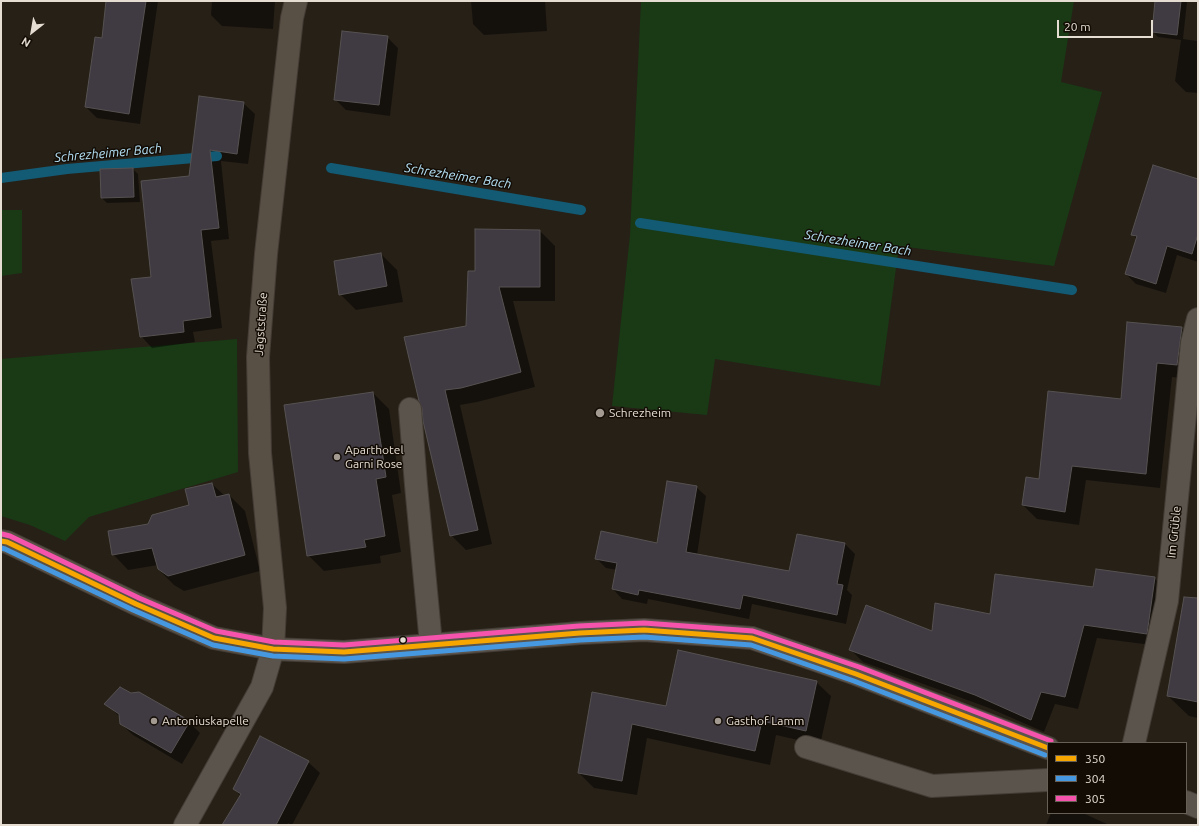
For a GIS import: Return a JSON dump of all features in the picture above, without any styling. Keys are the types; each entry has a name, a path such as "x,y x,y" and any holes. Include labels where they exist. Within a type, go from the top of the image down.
{"main road":[{"name":"Jagststraße","path":"273,649 275,608 260,453 258,357 266,254 292,18 296,1"},
{"path":"1,542 7,542 136,604 214,638 273,649"}],"street":[{"name":"Im Grüble","path":"1134,742 1167,601 1192,344 1198,319"},
{"path":"410,409 417,501 431,644"},
{"path":"185,825 262,687 273,649 344,652 580,633 644,630 752,638 856,674 1047,748"},
{"path":"806,748 932,786 1047,780"},
{"path":"1187,802 1198,807"}],"green space":[{"path":"641,1 1074,1 1061,82 1102,92 1054,266 899,246 880,386 715,359 707,415 612,406 630,235"},
{"path":"1,210 22,210 22,273 1,276"},
{"path":"237,339 238,472 89,517 65,541 30,525 1,516 1,359"}],"building":[{"path":"106,1 146,1 129,114 85,107 95,37 102,38"},
{"path":"1155,1 1181,1 1177,35 1152,32"},
{"path":"342,31 388,36 379,105 334,100"},
{"path":"199,96 244,102 237,154 210,150 219,228 201,230 211,317 183,321 184,332 140,337 131,279 151,277 141,181 189,176"},
{"path":"1153,165 1198,179 1198,234 1192,254 1167,246 1156,284 1125,274 1137,236 1131,235"},
{"path":"133,168 134,197 101,198 100,169"},
{"path":"475,229 540,230 540,287 499,287 521,372 461,388 445,390 478,530 450,536 423,421 422,408 404,337 466,326 468,271 475,271"},
{"path":"381,253 387,286 339,295 334,261"},
{"path":"1127,322 1182,327 1177,365 1157,363 1146,474 1072,466 1065,512 1022,505 1026,477 1039,479 1048,391 1121,399"},
{"name":"Aparthotel Garni Rose","path":"373,392 386,477 376,479 385,536 364,540 366,547 307,556 284,405"},
{"path":"667,481 697,486 686,552 789,571 797,534 845,543 837,584 843,585 837,615 743,595 740,609 639,590 638,595 612,589 617,563 595,559 601,531 657,543"},
{"path":"212,483 216,497 229,494 245,555 168,576 158,569 152,548 112,555 108,531 148,524 152,515 189,505 185,489"},
{"path":"1096,569 1155,577 1147,634 1084,625 1065,697 1041,692 1031,720 975,695 849,650 866,605 932,631 935,603 990,614 995,574 1093,587"},
{"path":"1184,597 1198,598 1198,702 1167,696"},
{"path":"678,650 817,681 806,731 762,721 755,751 632,724 622,781 578,773 592,692 666,706"},
{"name":"Antoniuskapelle","path":"120,687 131,693 139,692 190,721 171,753 120,724 119,714 104,704"},
{"path":"260,736 309,761 276,825 222,825 241,794 233,789"}],"waterway":[{"name":"Schrezheimer Bach","path":"1,178 67,169 217,156"},
{"name":"Schrezheimer Bach","path":"331,168 581,210"},
{"name":"Schrezheimer Bach","path":"640,223 1072,290"}],"transit line":[{"name":"305","path":"2,534 10,536 139,598 216,631 274,642 344,645 579,626 644,623 753,631 859,667 1051,741"},
{"name":"350","path":"1,541 7,542 136,604 214,638 273,649 344,652 580,633 644,630 752,638 856,674 1047,748"},
{"name":"304","path":"1,548 133,610 213,645 273,656 344,659 580,640 644,637 751,645 854,681 1045,755"}],"place":[{"name":"Schrezheim","path":"600,413"},
{"name":"Aparthotel Garni Rose","path":"337,457"},
{"name":"Antoniuskapelle","path":"154,721"},
{"name":"Gasthof Lamm","path":"718,721"}]}
